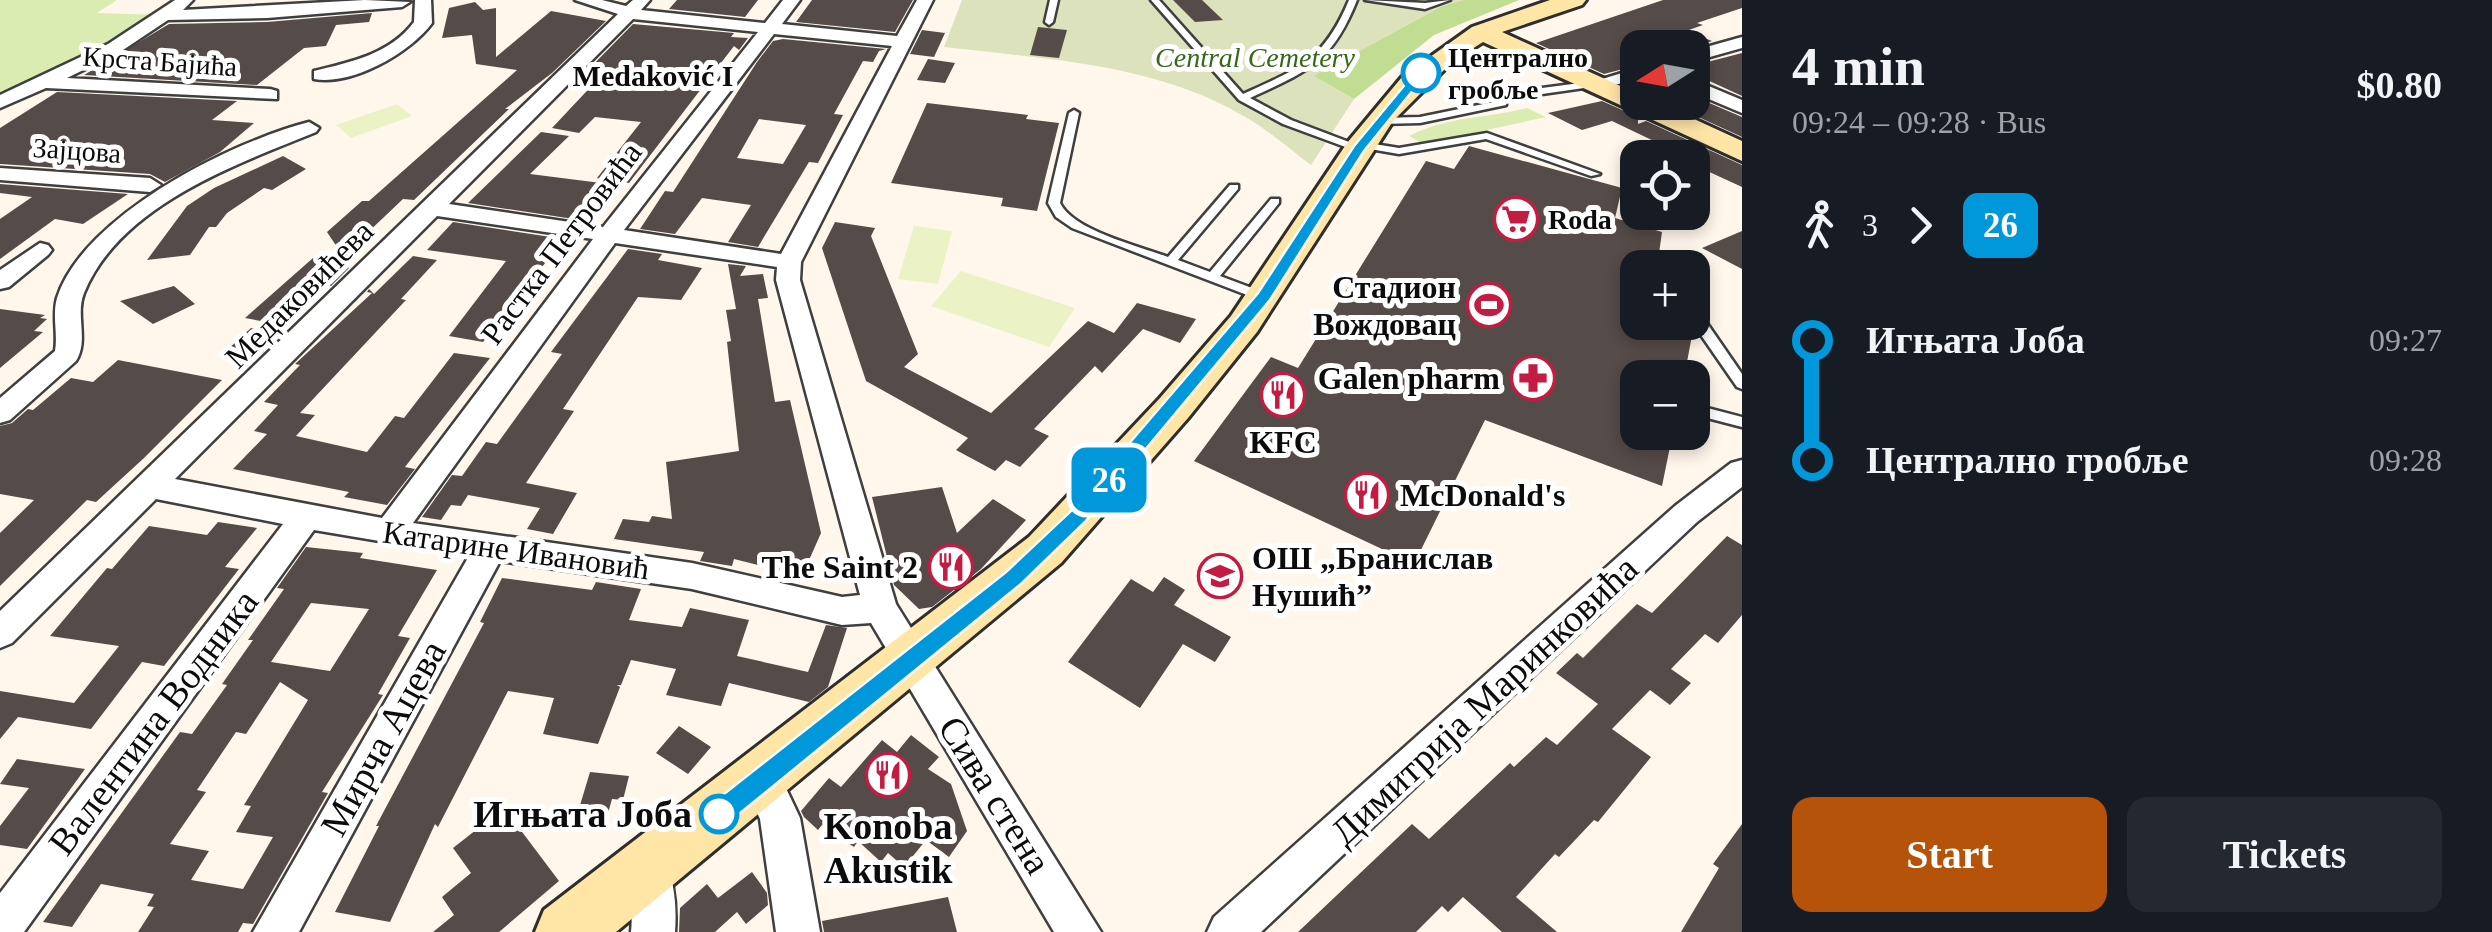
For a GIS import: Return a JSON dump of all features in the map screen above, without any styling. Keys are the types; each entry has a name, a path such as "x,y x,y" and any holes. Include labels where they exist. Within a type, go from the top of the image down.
{"main road":[{"path":"566,932 1014,578 1078,517 1264,296 1360,147 1427,68 1481,32 1574,0"},
{"path":"1481,32 1742,152"}],"street":[{"path":"0,102 114,48 187,0"},
{"path":"583,0 771,28 902,42"},
{"name":"Растка Петровића","path":"389,532 609,234 792,0"},
{"path":"911,658 880,608 788,280 789,262 925,0"},
{"path":"169,14 244,14 402,2"},
{"name":"Медаковићева","path":"0,633 635,7"},
{"path":"322,75 380,57 416,34 418,13"},
{"path":"1710,52 1742,42"},
{"path":"1595,84 1620,78"},
{"name":"Крста Бајића","path":"46,82 270,95"},
{"path":"1710,93 1742,107"},
{"path":"0,412 67,355 66,309 72,292 93,257 122,227 184,185 308,128"},
{"name":"Зајцова","path":"0,174 150,185"},
{"path":"431,208 789,262"},
{"path":"0,282 40,250"},
{"name":"Димитрија Маринковића","path":"1229,932 1686,514 1742,471"},
{"name":"Катарине Ивановић","path":"150,486 389,532 692,576 842,611 880,608"},
{"name":"Валентина Водника","path":"0,928 307,516"},
{"name":"Мирча Ацева","path":"275,932 492,545"},
{"name":"Сива стена","path":"911,658 1079,932"},
{"path":"762,780 780,818 798,932"},
{"path":"649,870 656,904 653,932"}],"lane":[{"path":"1049,22 1054,0"},
{"path":"1155,0 1242,98 1287,122 1360,147 1400,151 1487,136 1595,174"},
{"path":"1242,98 1328,52 1344,26 1353,0"},
{"path":"1369,0 1425,6 1446,0"},
{"path":"1542,91 1595,84"},
{"path":"1380,121 1420,120 1504,103"},
{"path":"1074,113 1054,203 1060,215 1076,226 1264,296"},
{"path":"1171,261 1234,187"},
{"path":"1213,276 1275,201"},
{"path":"1710,338 1742,384"},
{"path":"1710,413 1742,422"}],"green space":[{"path":"0,0 117,0 97,13 163,15 131,36 0,98"},
{"name":"Central Cemetery","path":"962,0 1463,0 1442,6 1314,76 1354,99 1311,165 1251,120 1172,84 1097,66 944,47"},
{"path":"1463,0 1519,0 1434,35 1354,99 1313,76 1442,6"},
{"path":"397,104 412,116 351,138 336,125"},
{"path":"1527,108 1546,117 1423,144 1409,136 1454,121"},
{"path":"914,226 952,231 938,284 898,279"},
{"path":"961,271 1075,308 1049,347 931,306"}],"building":[{"path":"677,0 758,0 745,17 669,9"},
{"path":"812,0 913,0 895,32 796,22"},
{"path":"1173,0 1202,0 1223,20 1195,22"},
{"path":"1663,0 1742,0 1742,8 1697,23 1703,25 1689,30 1620,30 1620,70 1604,74 1536,43"},
{"path":"475,2 483,10 496,8 496,57 551,11 606,21 552,73 505,109 509,109 414,200 403,199 343,256 327,232 362,201 369,201 517,70 476,64 472,35 442,38 449,8"},
{"path":"372,13 369,22 336,25 326,46 304,48 257,85 84,75 169,24 267,22"},
{"path":"633,24 734,33 731,37 748,38 739,50 734,46 629,183 597,178 641,122 595,117 579,133 552,128 599,78 582,76"},
{"path":"1038,27 1067,30 1059,58 1030,55"},
{"path":"922,30 945,33 934,57 910,54"},
{"path":"773,41 886,49 879,51 873,62 863,61 834,114 843,115 818,163 809,162 758,247 728,242 751,205 702,198 675,234 640,229 665,191 673,192","holes":["759,119 806,125 783,164 737,158"]},
{"path":"1742,53 1742,96 1710,81 1710,61"},
{"path":"928,59 955,63 945,83 917,80"},
{"path":"57,92 237,101 212,120 254,123 220,152 165,182 150,174 0,164 0,128"},
{"path":"1602,101 1620,109 1620,120 1638,120 1638,124 1646,121 1687,140 1652,140 1612,121 1582,130 1548,113"},
{"path":"927,103 1028,115 1026,119 1059,123 1037,211 1001,206 1003,198 891,183"},
{"path":"1710,103 1742,117 1742,137 1705,120 1710,120"},
{"path":"541,132 569,136 530,174 609,184 580,220 468,203"},
{"path":"1469,146 1620,187 1615,218 1620,219 1620,230 1662,232 1660,250 1620,250 1620,340 1691,340 1687,360 1620,360 1620,450 1669,450 1662,486 1485,420 1414,564 1194,461 1271,357 1298,368 1426,161 1454,169"},
{"path":"1710,150 1742,165 1742,187 1710,172"},
{"path":"283,156 306,169 272,190 264,188 227,213 216,227 209,227 190,255 147,260 187,206 214,188"},
{"path":"0,184 128,194 83,224 55,219 0,259 0,219 32,197 0,193"},
{"path":"453,222 564,239 483,342 449,336 506,261 427,250"},
{"path":"835,222 875,228 871,236 918,354 904,367 991,413 1088,321 1114,333 1137,303 1196,319 1180,343 1143,329 1102,373 1095,366 1034,429 1049,436 1020,467 1006,460 995,471 956,450 968,438 866,381 822,248"},
{"path":"1742,231 1742,269 1710,250 1702,248"},
{"path":"628,249 662,254 658,260 702,268 681,300 638,297 563,409 574,411 526,483 577,493 553,534 527,529 540,508 468,495 461,506 451,505 441,520 422,517 452,475 462,476 486,442 497,444 562,354 551,352"},
{"path":"413,256 437,260 401,299 406,300 300,413 315,415 296,436 367,452 395,416 404,418 454,353 490,358 405,467 415,469 387,505 344,497 349,492 233,469 267,434 254,431 278,405 264,402 300,365 295,364 372,293 367,292 369,289 374,294"},
{"path":"313,258 344,263 349,268 331,286 322,284 277,324 245,318"},
{"path":"728,264 746,266 740,276 763,274 768,298 758,299 775,402 790,400 821,533 802,576 734,559 732,566 700,561 704,552 614,539 623,519 672,519 666,462 739,451 727,342 731,341 726,310 736,309"},
{"path":"174,286 195,304 153,324 120,301"},
{"path":"0,309 45,315 40,318 47,319 34,331 43,332 0,368"},
{"path":"251,328 281,334 258,357 226,351"},
{"path":"118,360 222,380 144,458 96,502 87,500 0,586 0,533 34,500 0,494 0,426 12,423 28,409 33,410 71,378 93,382"},
{"path":"942,487 957,533 993,499 1026,520 981,569 932,607 919,609 894,585 872,497"},
{"path":"218,522 257,528 225,567 239,569 164,666 142,662 91,729 18,717 0,739 0,691 74,703 119,646 50,636 107,568 112,569 149,526 207,535"},
{"path":"1727,536 1742,545 1742,615 1718,643 1705,634 1671,669 1691,683 1670,705 1650,690 1612,729 1651,757 1598,822 1594,820 1559,857 1555,854 1516,897 1557,932 1502,932 1463,897 1448,912 1442,906 1416,932 1298,932 1412,824 1429,839 1510,763 1514,767 1546,737 1557,745 1598,704 1556,673 1577,653 1583,658 1637,604 1652,613"},
{"path":"306,547 363,553 360,558 437,570 398,636 410,638 378,694 383,695 322,792 328,793 253,924 243,923 238,932 138,932 154,907 147,906 154,894 101,884 72,927 43,922 180,732 192,734 227,685 222,684 284,589 277,588","holes":["311,603 369,609 330,671 271,662","280,682 308,700 244,805 251,806 236,832 273,837 243,889 191,880 209,851 170,844 206,792 197,790 236,732 246,734"]},
{"path":"1164,577 1185,590 1174,605 1231,637 1215,662 1183,644 1140,708 1068,662 1131,579 1153,592"},
{"path":"502,578 592,590 596,582 641,589 629,620 682,627 690,608 749,620 737,656 808,672 826,625 847,628 828,687 809,702 729,683 721,706 666,695 676,669 631,660 621,685 617,685 620,687 598,744 543,734 554,698 508,691 438,827 435,824 390,922 335,912 484,623 480,622"},
{"path":"679,726 711,747 688,774 656,753"},
{"path":"911,735 939,757 928,769 951,784 967,831 949,857 926,840 904,867 888,853 881,862 858,841 854,847 822,825 818,830 804,817 801,811 829,778 841,787 882,740 897,752"},
{"path":"17,759 85,769 27,849 0,845 0,826 29,788 0,784"},
{"path":"590,772 629,776 623,800 612,799 605,824 575,822"},
{"path":"504,808 559,881 499,932 433,932 454,915 442,897 471,873 453,848"},
{"path":"1742,824 1742,932 1681,932 1719,868 1713,864"},
{"path":"752,872 767,893 768,905 746,924 737,912 715,932 679,932 680,908 707,884 718,898"},
{"path":"948,897 957,932 824,932 822,921"}],"bus line":[{"name":"26","path":"719,814 1014,578 1078,517 1264,296 1359,149 1421,73"}],"place":[{"name":"Централно гробље","path":"1421,73"},
{"name":"Roda","path":"1516,219"},
{"name":"Стадион Вождовац","path":"1489,305"},
{"name":"Galen pharm","path":"1533,378"},
{"name":"KFC","path":"1283,395"},
{"name":"McDonald's","path":"1367,495"},
{"name":"The Saint 2","path":"951,567"},
{"name":"ОШ „Бранислав Нушић”","path":"1220,576"},
{"name":"Konoba Akustik","path":"888,775"},
{"name":"Игњата Јоба","path":"719,814"}],"district":[{"name":"Medaković I","path":"653,76"}]}
